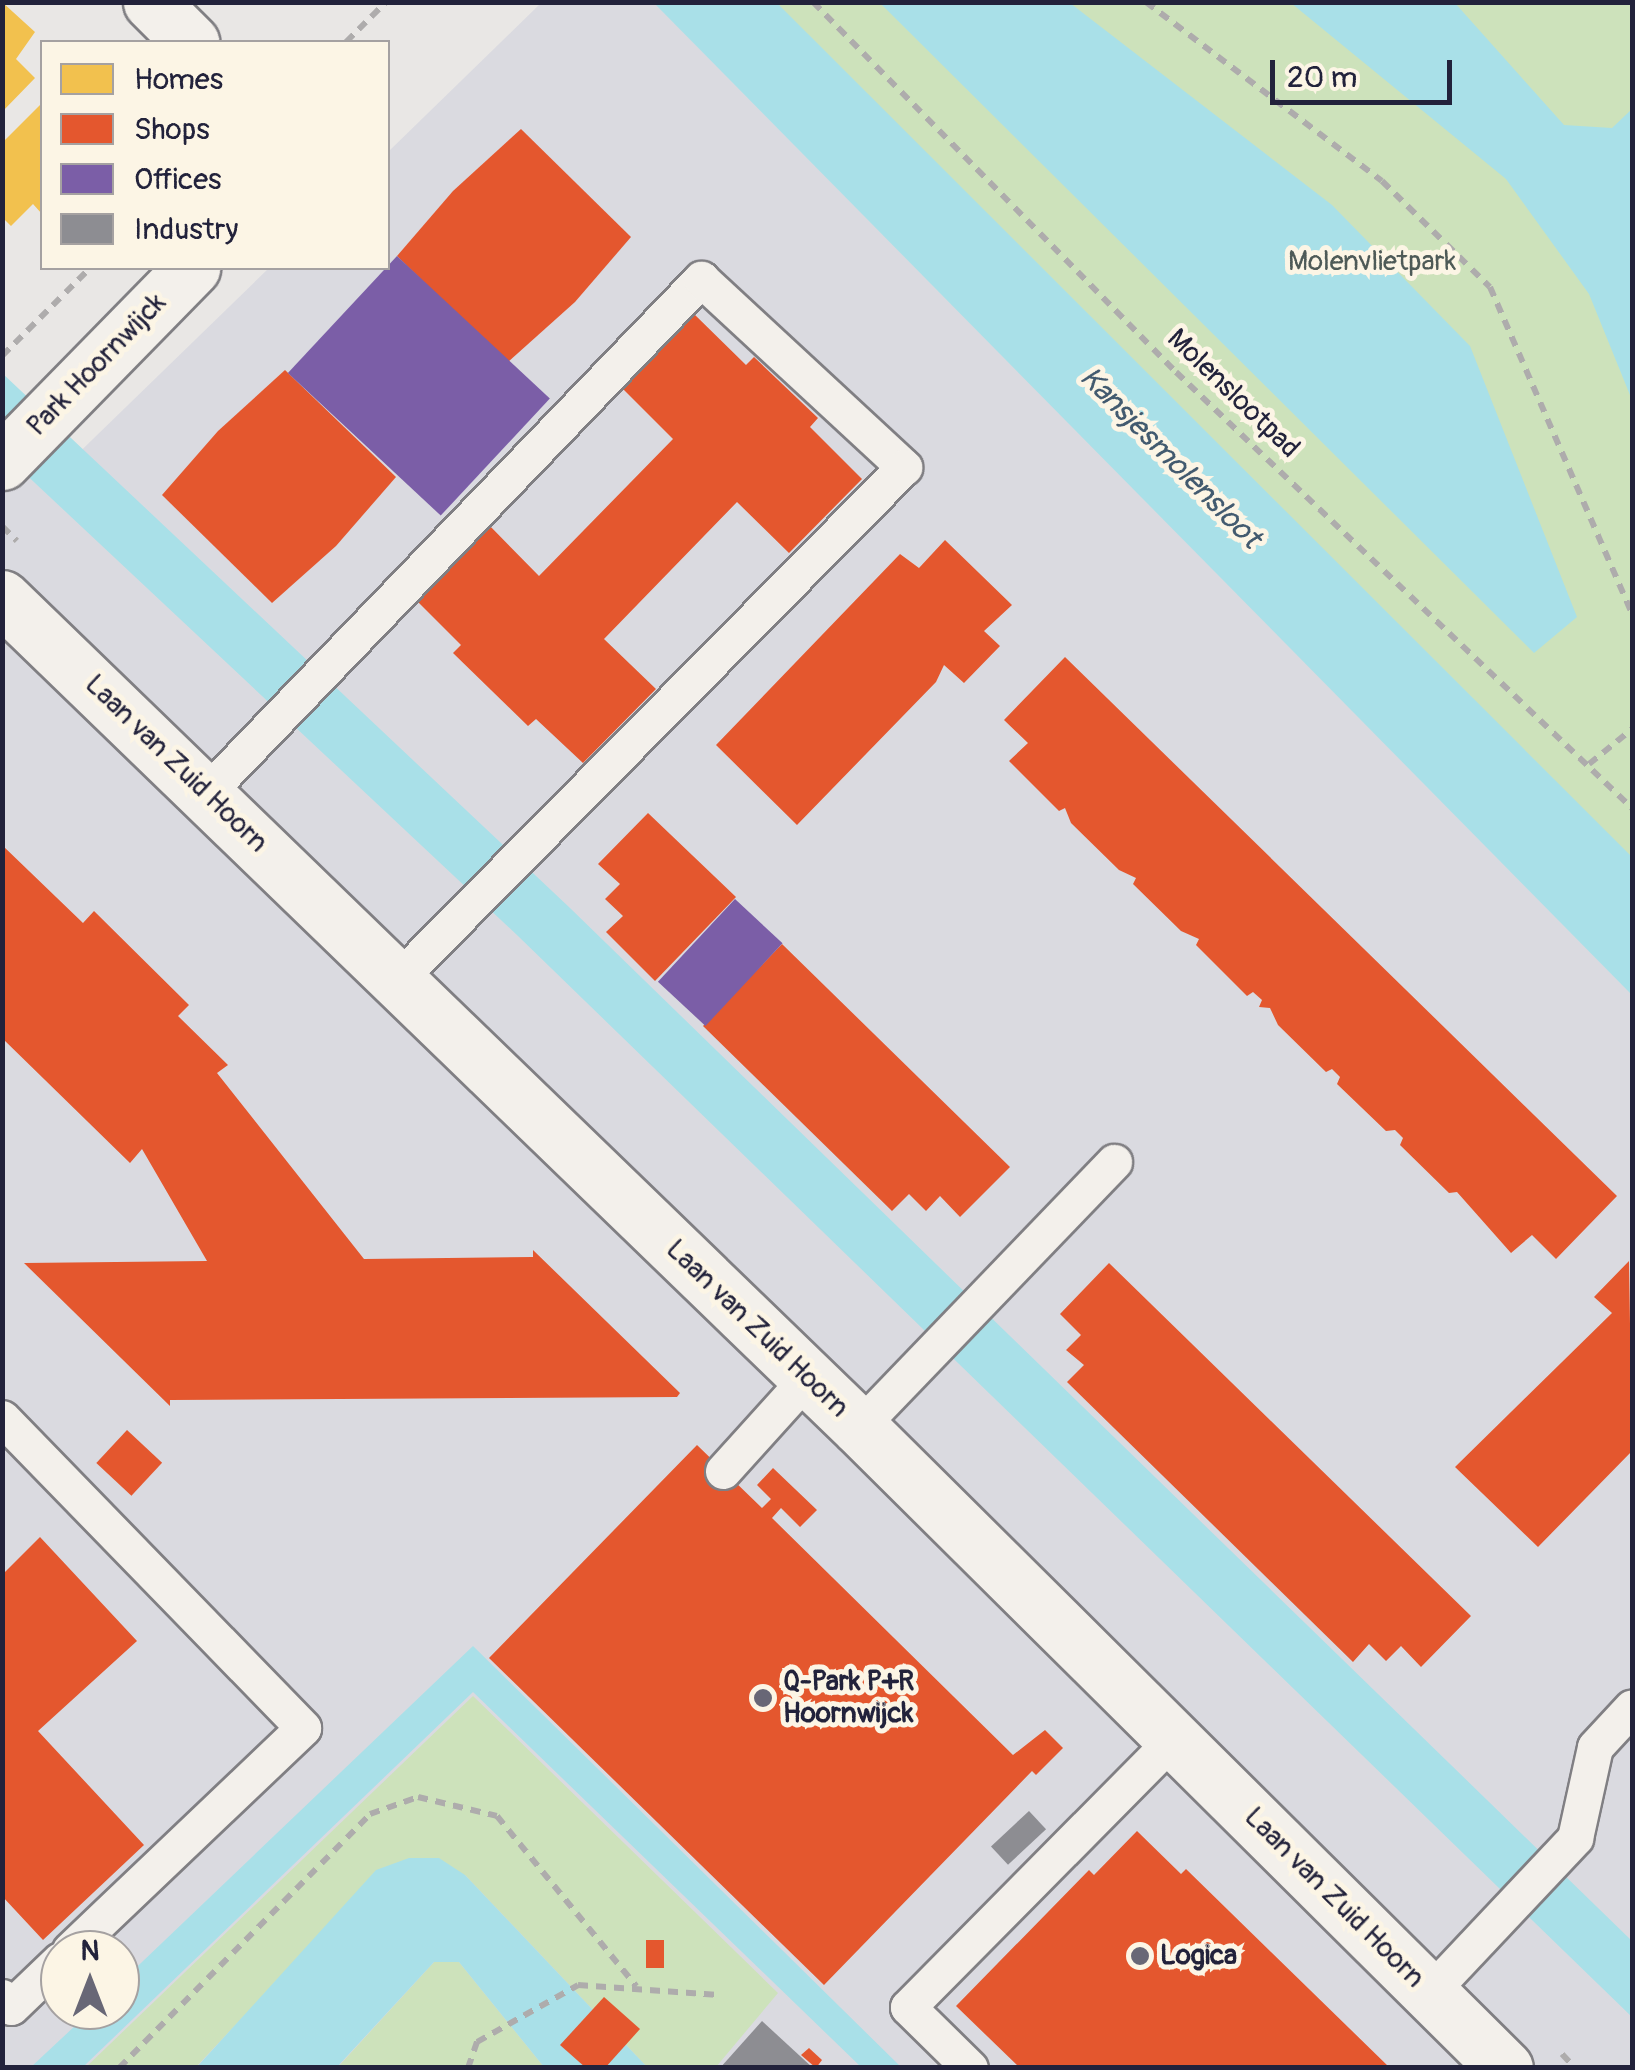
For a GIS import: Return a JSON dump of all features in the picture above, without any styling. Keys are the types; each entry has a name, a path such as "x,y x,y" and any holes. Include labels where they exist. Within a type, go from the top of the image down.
{"street":[{"path":"151,2 190,40"},
{"name":"Park Hoornwijck","path":"2,462 190,270"},
{"name":"Laan van Zuid Hoorn","path":"2,598 208,791 395,982 859,1427 1505,2068"}],"lane":[{"path":"208,791 701,279 904,467 395,982"},
{"path":"859,1427 1114,1162"},
{"path":"723,1471 808,1378"},
{"path":"2,1418 303,1728 91,1930"},
{"path":"1430,1992 1575,1838 1595,1747 1632,1707"},
{"path":"970,2068 908,2006 1173,1739"},
{"path":"2,1997 11,2006 40,1979"}],"path":[{"path":"348,40 386,2"},
{"name":"Molenslootpad","path":"813,2 1176,372 1632,808"},
{"path":"1146,2 1382,181 1490,288 1632,614"},
{"path":"5,354 88,270"},
{"path":"1589,764 1632,729"},
{"path":"120,2068 370,1814 418,1796 497,1816 636,1986"},
{"path":"468,2068 477,2042 578,1985 636,1986 719,1996"}],"shaded area":[{"path":"541,3 704,3 1632,934 1632,2067 3,2067 2,424 59,472 267,270 390,270 390,150"}],"green space":[{"name":"Molenvlietpark","path":"737,3 1632,3 1632,882"},
{"path":"473,1696 778,1993 716,2067 647,2067 465,1875 259,2000 196,2067 85,2068 125,2030 140,2030 140,2015"},
{"path":"434,1962 459,1962 544,2067 337,2068"}],"water":[{"name":"Kansjesmolensloot","path":"654,3 777,3 1632,857 1632,995"},
{"path":"880,3 1070,3 1332,205 1470,346 1577,617 1534,653"},
{"path":"1291,3 1455,3 1564,125 1612,128 1632,109 1632,400 1589,294 1506,179"},
{"path":"2,373 570,908 1632,1941 1632,2017 518,936 3,453"},
{"path":"473,1646 901,2067 861,2067 473,1692 140,2012 140,1964"},
{"path":"409,1858 439,1858 465,1875 647,2067 544,2067 459,1962 434,1962 337,2067 196,2068 376,1870"},
{"path":"71,2030 121,2030 83,2067 31,2067"}],"building: Homes":[{"path":"2,2 35,32 16,59 35,78 2,112"},
{"path":"40,105 40,212 33,204 11,226 2,217 2,143"}],"building: Shops":[{"path":"521,129 631,237 575,302 507,363 397,256 453,191"},
{"path":"693,313 746,365 754,357 818,418 810,427 862,479 789,553 737,502 604,639 656,689 583,763 536,719 528,726 453,653 461,645 414,598 488,524 539,576 673,439 621,387"},
{"path":"285,370 396,477 336,546 272,603 162,495 218,431"},
{"path":"945,540 1012,605 984,631 1000,646 964,683 944,665 936,682 797,825 716,745 900,554 919,568"},
{"path":"1065,657 1617,1196 1556,1259 1532,1235 1511,1253 1457,1192 1449,1193 1400,1145 1403,1138 1395,1130 1386,1131 1337,1084 1340,1077 1332,1069 1326,1072 1278,1025 1270,1008 1259,1007 1262,1000 1253,992 1247,996 1196,945 1199,939 1181,931 1133,884 1136,878 1119,870 1071,823 1065,808 1059,811 1009,761 1028,743 1004,720"},
{"path":"648,813 736,897 655,981 606,932 623,916 605,899 620,884 598,864"},
{"path":"2,845 83,923 94,911 189,1005 178,1016 228,1065 217,1073 364,1259 533,1257 533,1250 680,1393 677,1397 170,1400 170,1406 24,1263 207,1261 142,1149 130,1163 2,1038"},
{"path":"782,944 1010,1167 960,1217 940,1196 926,1211 909,1194 892,1211 703,1026"},
{"path":"1629,1261 1632,1451 1538,1547 1455,1467 1612,1313 1594,1297"},
{"path":"1109,1263 1471,1616 1421,1667 1401,1646 1386,1661 1369,1644 1353,1662 1067,1382 1084,1365 1066,1350 1081,1335 1060,1314"},
{"path":"127,1430 162,1463 131,1496 96,1463"},
{"path":"697,1445 762,1508 771,1499 757,1485 773,1468 817,1510 800,1527 781,1508 772,1518 1013,1755 1045,1730 1063,1748 1036,1775 1032,1771 824,1985 489,1658"},
{"path":"40,1537 137,1641 38,1731 144,1845 54,1930 40,1930 40,1937 2,1896 2,1575"},
{"name":"Logica","path":"1137,1831 1181,1874 1186,1869 1390,2068 1020,2068 956,2006 1089,1870 1094,1875"},
{"path":"646,1940 664,1940 664,1968 646,1968"},
{"path":"604,1997 640,2029 605,2068 586,2068 560,2045"},
{"path":"809,2048 822,2060 816,2068 801,2055"}],"building: Offices":[{"path":"397,256 550,399 441,516 288,373 384,270 390,270"},
{"path":"735,899 783,943 705,1026 658,982"}],"building: Industry":[{"path":"1029,1811 1046,1829 1008,1865 991,1846"},
{"path":"762,2021 813,2068 720,2068"}],"place":[{"name":"Q-Park P+R Hoornwijck","path":"763,1698"},
{"name":"Logica","path":"1140,1956"}]}
